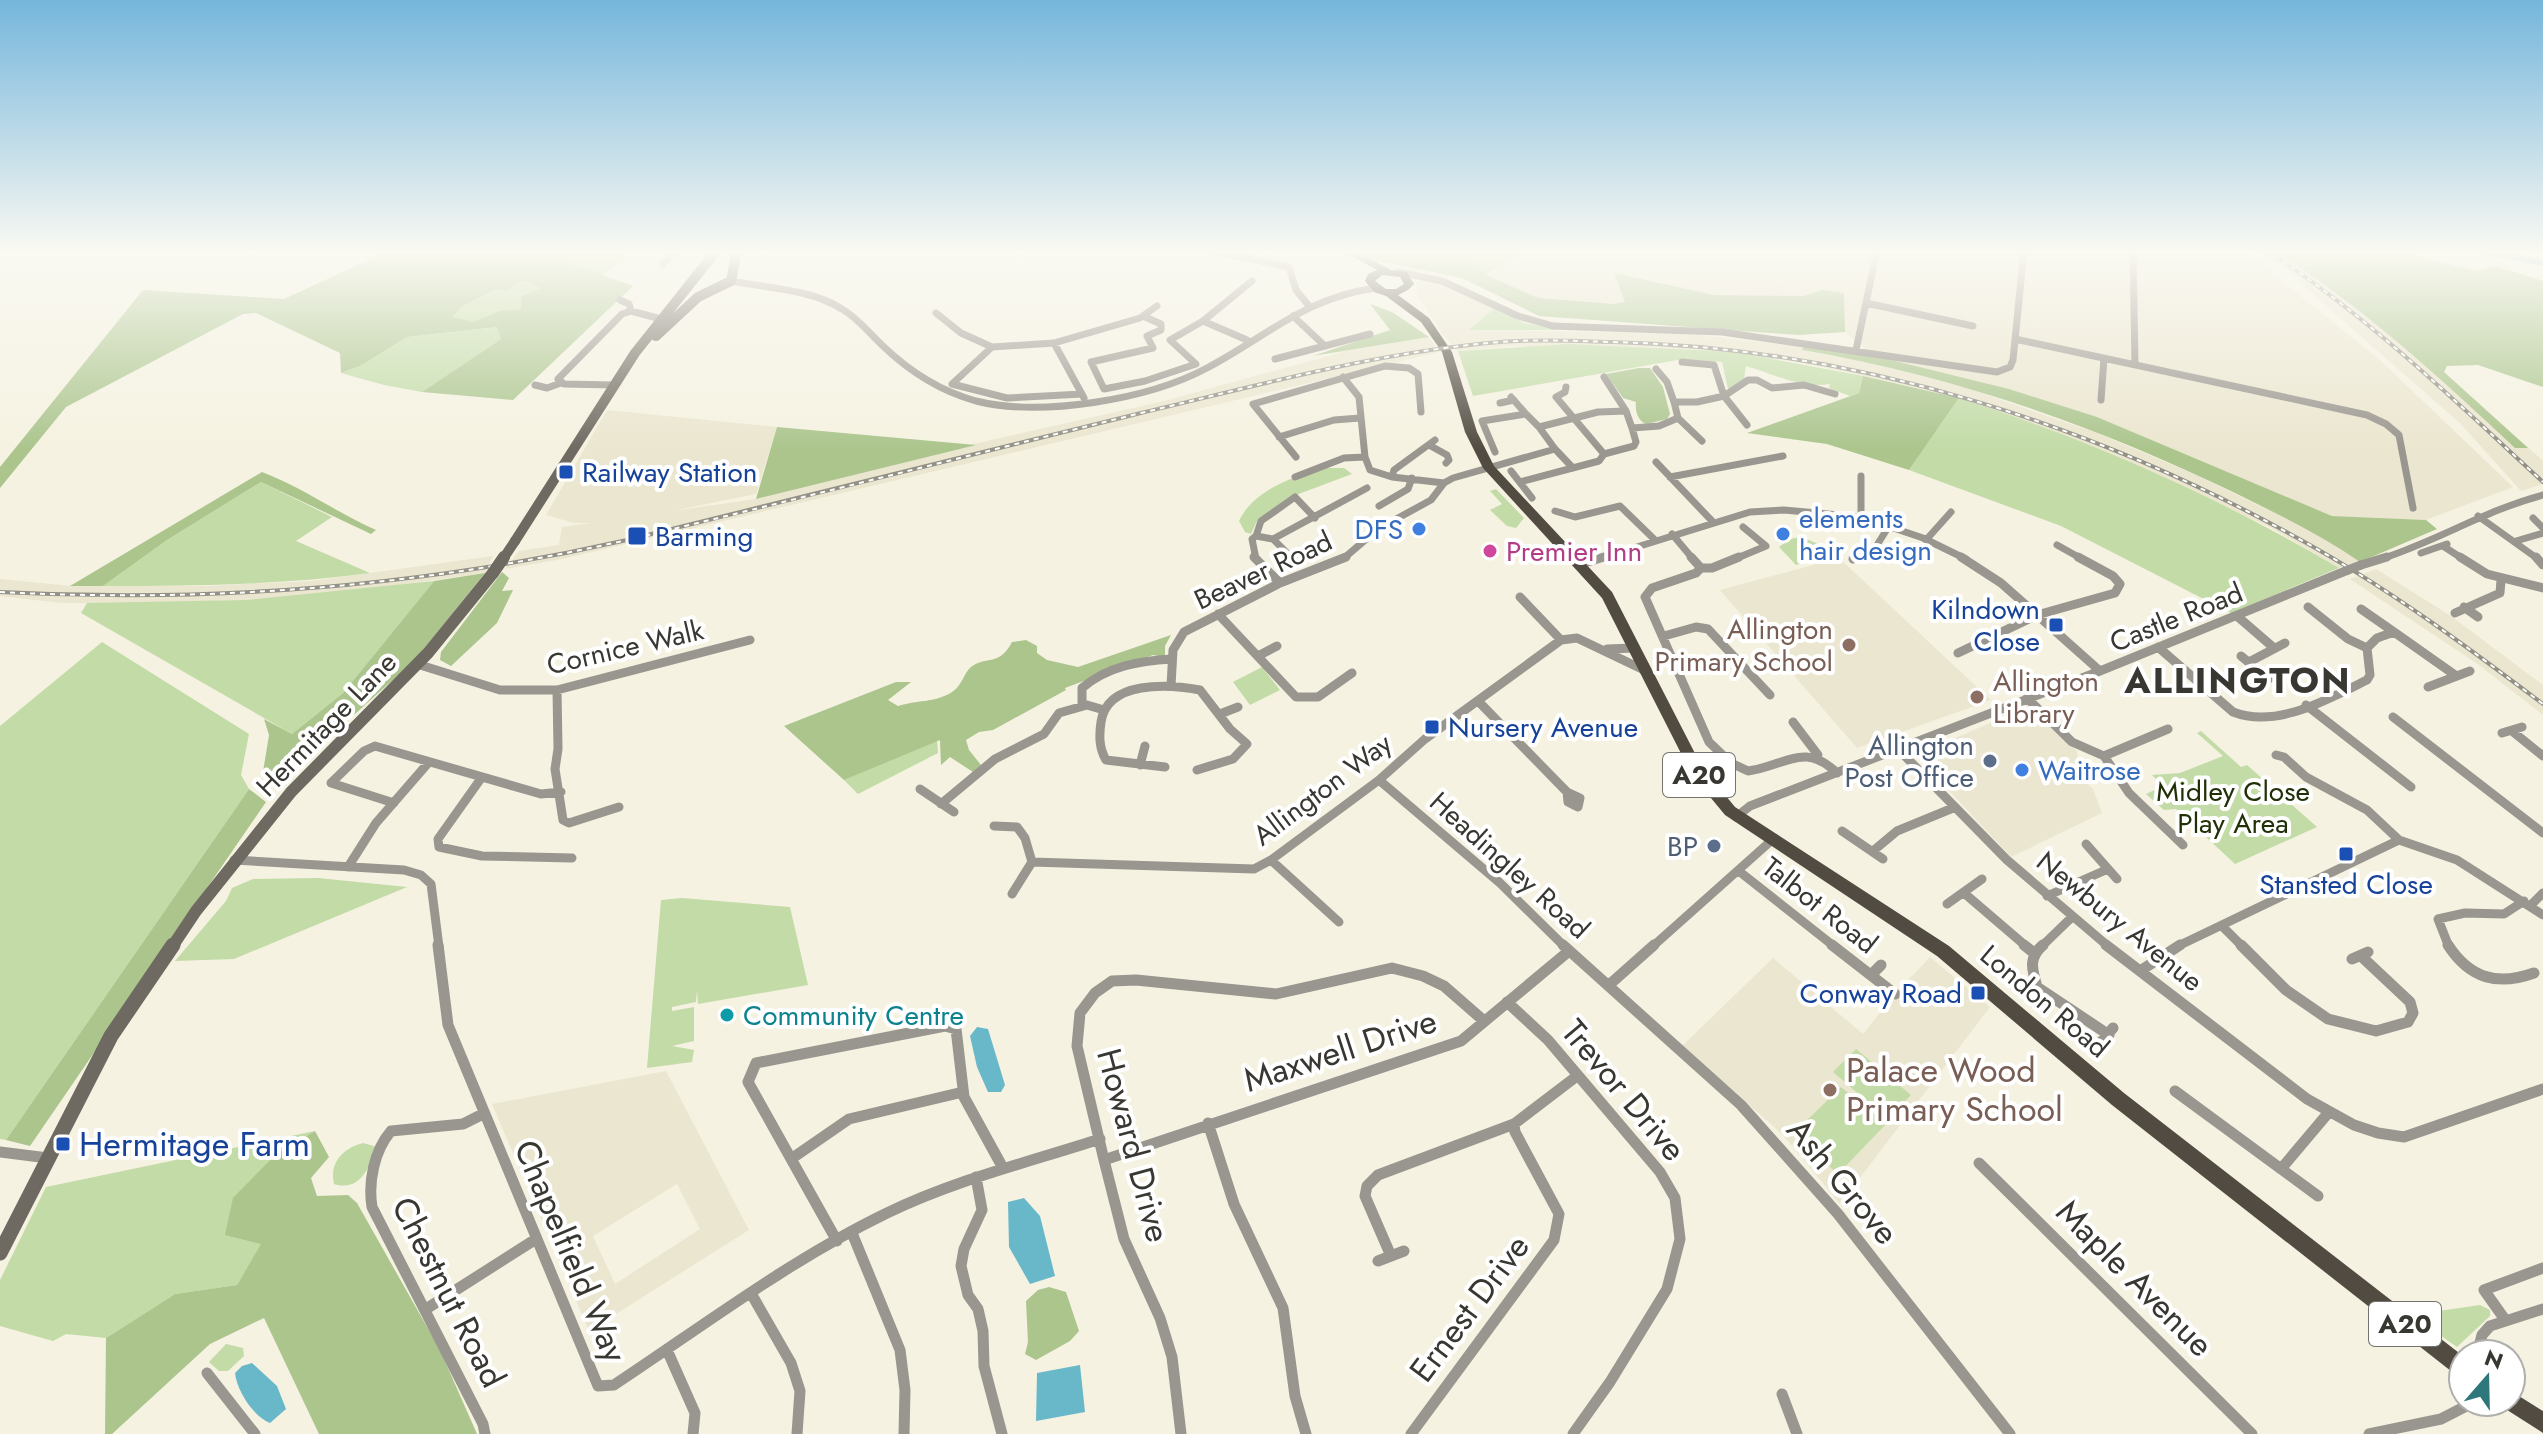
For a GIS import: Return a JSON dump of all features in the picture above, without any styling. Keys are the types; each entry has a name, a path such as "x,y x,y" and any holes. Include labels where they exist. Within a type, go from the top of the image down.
{"main road":[{"path":"636,355 677,317"},
{"name":"A20","path":"1422,317 1447,352 1471,432 1489,468 1607,595 1635,648"},
{"name":"Hermitage Lane","path":"0,1253 111,1036 234,860 291,792 417,664 493,573 661,319"},
{"name":"London Road","path":"1635,648 1697,771 1736,817 1886,911 1943,951 2118,1099 2447,1356"}],"street":[{"path":"561,383 560,375 618,317"},
{"path":"657,317 661,319"},
{"path":"851,317 910,372 942,391 1016,407 1051,407 1183,379 1291,317"},
{"path":"941,317 961,333 992,347 1054,343 1140,317"},
{"path":"1145,317 1161,324 1161,330 1147,336 1153,348"},
{"path":"1171,341 1196,364 1145,381 1104,389 1091,362 1153,348 1171,341 1208,317"},
{"path":"1294,317 1325,346"},
{"path":"1520,317 1553,326 1722,332 1997,372 2010,367 2017,317"},
{"path":"1856,350 1863,317"},
{"path":"1931,317 1973,326"},
{"path":"2134,317 2135,364"},
{"path":"1203,321 1250,339"},
{"path":"1275,359 1370,334"},
{"path":"2015,339 2342,405 2386,424 2399,435 2413,508"},
{"path":"1054,343 1083,398"},
{"path":"992,347 952,384 1007,398 1083,398"},
{"path":"2101,400 2104,358"},
{"path":"1682,362 1714,365 1724,396 1747,425"},
{"path":"1296,457 1253,404 1385,366 1414,370 1418,374 1421,412"},
{"path":"1656,369 1667,382 1678,418 1702,441"},
{"path":"1343,377 1359,397 1365,457 1370,470 1392,477 1444,483"},
{"path":"1520,482 1599,461 1604,454 1634,446 1636,442 1626,411 1604,377"},
{"path":"1674,402 1697,402 1724,396 1748,380 1757,380 1772,388 1784,383 1815,387 1835,394"},
{"path":"535,385 547,388 561,383 615,385"},
{"path":"1566,387 1565,392 1556,397 1604,454"},
{"path":"1500,403 1513,398 1573,468"},
{"path":"1539,427 1575,416 1626,411"},
{"path":"1495,452 1482,421 1526,414"},
{"path":"1279,437 1348,417 1360,418"},
{"path":"1632,428 1659,426 1678,418"},
{"path":"1392,477 1394,470 1432,442 1447,455 1449,460 1446,463"},
{"name":"Beaver Road","path":"1172,659 1176,638 1280,583 1343,559 1378,529 1431,500 1444,483 1555,449"},
{"path":"1670,477 1783,456"},
{"path":"1295,477 1344,458 1365,457"},
{"path":"1656,462 1712,521"},
{"path":"1511,471 1532,498"},
{"path":"1861,476 1861,517"},
{"path":"1379,506 1408,489 1412,478"},
{"path":"1251,537 1273,539 1367,488"},
{"name":"Castle Road","path":"1736,817 1750,806 2100,671 2348,570 2421,546 2478,516 2543,495"},
{"path":"1280,583 1254,557 1251,537 1261,521 1295,497 1315,518"},
{"path":"1555,511 1575,517 1620,506 1655,540"},
{"path":"1581,564 1712,521 1750,512 1784,510 1861,517 1926,540 1968,560 2100,671"},
{"path":"1926,540 1951,512"},
{"path":"2478,516 2516,541 2543,565"},
{"path":"2516,541 2543,530 2533,518"},
{"path":"1853,559 1872,553 1889,526"},
{"path":"1743,527 1766,546 1652,588 1647,592 1647,603 1709,742 1731,763 1748,771 1759,771 1804,755 1818,755 1824,757 1837,773"},
{"path":"1672,534 1701,568"},
{"path":"1273,539 1297,563"},
{"path":"1958,653 2037,615 2115,593 2120,584 2102,568 2057,545"},
{"path":"2421,553 2445,545 2477,569 2501,580 2543,588"},
{"path":"2455,613 2500,593 2501,580"},
{"path":"1520,597 1561,640 1577,638 1604,648 1644,670"},
{"path":"2308,607 2348,639 2367,648"},
{"path":"2464,607 2478,617"},
{"path":"2361,609 2455,675"},
{"path":"1218,614 1289,693 1306,699 1318,697 1352,677"},
{"path":"2237,616 2274,648"},
{"path":"1664,636 1696,627 1708,629 1752,685 1770,695"},
{"path":"2367,648 2377,638 2394,632"},
{"name":"Cornice Walk","path":"417,664 500,690 557,690 750,640"},
{"name":"Allington Way","path":"1032,862 1254,869 1271,860 1379,780 1425,739 1561,640"},
{"path":"2269,679 2245,659 2285,643"},
{"path":"1258,656 1277,646"},
{"path":"2158,647 2234,714 2251,719 2270,719 2342,687 2367,680 2370,675 2367,648"},
{"path":"1604,648 1635,648"},
{"path":"1082,705 1082,688 1103,674 1132,663 1172,659 1171,686"},
{"path":"2428,687 2470,671"},
{"path":"1165,767 1106,760 1100,745 1104,710 1121,694 1171,686 1200,690 1230,729 1247,744 1240,755 1211,772 1197,770"},
{"path":"557,690 558,749 555,769 564,823 619,807"},
{"path":"2027,698 2082,749 2104,756 2129,793 2183,845"},
{"path":"1479,702 1567,792"},
{"path":"941,804 995,759 1044,734 1059,713 1082,705 1104,710"},
{"path":"2306,705 2390,778 2411,787"},
{"path":"1220,714 1238,707"},
{"path":"2393,717 2424,735 2543,833"},
{"path":"1793,722 1818,755"},
{"path":"2104,756 2168,729"},
{"path":"2512,730 2543,756"},
{"path":"1140,765 1145,746"},
{"path":"394,803 331,783 370,747 541,794 561,792"},
{"name":"Newbury Avenue","path":"1898,749 1953,808 2047,896 2140,971 2329,1112 2367,1131 2404,1137 2543,1089"},
{"path":"2276,755 2284,757 2306,777 2367,810 2399,840 2430,847 2474,867 2543,915"},
{"path":"348,867 376,823 429,762"},
{"path":"482,777 438,839 439,847 445,852 483,856 572,858"},
{"name":"Headingley Road","path":"1379,780 1500,883 1569,951 1609,985"},
{"path":"920,789 954,812"},
{"path":"1873,851 1897,831 1953,808"},
{"path":"994,826 1017,827 1025,838 1032,862 1012,894"},
{"path":"1842,831 1883,859"},
{"path":"1609,985 1740,872 1772,840"},
{"path":"2140,971 2169,950 2399,840"},
{"path":"2086,844 2117,879"},
{"name":"Chapelfield Way","path":"234,860 404,870 421,875 431,884 446,1016 483,1114 598,1386 614,1385 837,1241 887,1213 976,1177 1100,1139"},
{"path":"1271,860 1339,922"},
{"path":"2047,896 2108,869"},
{"name":"Talbot Road","path":"1740,872 1895,994"},
{"path":"1947,904 1982,879"},
{"path":"1964,893 2034,953"},
{"path":"2534,973 2504,982 2470,970 2443,941 2438,919 2465,913 2504,914 2543,893"},
{"path":"2072,917 2034,953 2031,966 2037,987 2108,1035"},
{"path":"2222,926 2286,990 2328,1019 2376,1031 2408,1022 2413,1013 2410,1002 2360,955"},
{"name":"Maxwell Drive","path":"1104,1160 1461,1041 1569,951"},
{"name":"Talbot Road","path":"1871,975 1881,965"},
{"name":"Howard Drive","path":"1181,1434 1168,1344 1160,1318 1124,1239 1104,1160 1077,1046 1080,1013 1095,993 1112,981 1136,980 1276,994 1392,968 1423,976 1444,986 1484,1021"},
{"name":"Ash Grove","path":"1609,985 1750,1116 1838,1214 2010,1434"},
{"name":"Trevor Drive","path":"1507,1002 1548,1040 1660,1172 1675,1198 1680,1239 1667,1289 1610,1382 1573,1434"},
{"path":"837,1241 748,1082 756,1063 945,1026 956,1029 963,1092 1003,1168"},
{"path":"1391,1256 1365,1196 1367,1186 1378,1175 1514,1124 1577,1076"},
{"path":"2175,1091 2318,1196"},
{"path":"791,1159 849,1119 963,1092"},
{"path":"2281,1169 2329,1112"},
{"name":"Chestnut Road","path":"483,1114 463,1124 397,1129 386,1136 368,1193 372,1207 483,1424 485,1434"},
{"path":"1208,1123 1234,1204 1283,1308 1295,1396 1306,1434"},
{"name":"Ernest Drive","path":"1411,1434 1554,1240 1559,1214 1515,1132 1514,1124"},
{"path":"0,1152 48,1158"},
{"name":"Maple Avenue","path":"1979,1163 2252,1434"},
{"path":"976,1177 982,1210 964,1249 961,1266 968,1295 978,1309 984,1366 1002,1434"},
{"path":"852,1233 900,1350 905,1390 904,1434"},
{"path":"426,1309 536,1239"},
{"path":"1378,1261 1404,1251"},
{"path":"2506,1321 2484,1290 2543,1268"},
{"path":"752,1295 791,1363 800,1391 797,1434"},
{"path":"2481,1338 2490,1326 2543,1309"},
{"path":"667,1350 695,1413 693,1434"},
{"path":"207,1373 255,1434"},
{"path":"1782,1394 1797,1434"},
{"path":"2376,1433 2447,1416"}],"shaded area":[{"path":"1431,317 1485,317 1471,330 1681,333 1804,347 1803,351 1870,362 1966,388 2097,433 2196,475 2322,536 2360,562 2339,568 2268,526 1956,397 1789,360 1513,346 1458,351"},
{"path":"1709,317 2327,317 2381,361 2513,487 2426,520 2332,516 2097,417 2009,389 1875,356 1845,332"},
{"path":"2339,317 2371,317 2444,372 2543,461 2543,484 2521,491 2461,424"},
{"path":"1429,337 1440,352 562,559 505,569 519,551 559,545 562,527 591,523 574,523 546,515 607,410 777,427 756,494 672,511 756,499 934,453 1164,401 1346,351"},
{"path":"493,556 485,573 347,592 247,600 140,603 61,603 0,596 0,579 72,586 206,586 311,581"},
{"name":"Allington Primary School","path":"1839,558 1991,700 1857,748 1720,590"},
{"path":"2376,569 2451,616 2543,685 2543,715 2479,665 2350,579"},
{"path":"2027,707 2077,751 2078,774 2093,789 2102,813 2011,857 1916,755"},
{"name":"Palace Wood Primary School","path":"1930,957 1990,1007 1840,1204 1783,1135 1682,1046 1773,958 1863,1034"},
{"path":"666,1071 749,1230 589,1331 492,1104","holes":["677,1184 700,1229 615,1284 593,1236"]}],"green space":[{"path":"121,317 237,317 66,407 0,488 0,467"},
{"path":"264,317 453,317 473,322 485,317 600,317 513,400 422,392 501,339 497,327 407,337 362,365 341,373 340,353"},
{"path":"454,317 485,317 473,322"},
{"path":"1380,317 1399,317 1429,337 1313,356 1390,330"},
{"path":"1484,317 1512,317 1524,323 1560,330 1469,330"},
{"path":"1552,317 1845,317 1845,332 1798,335"},
{"path":"2543,317 2543,387 2478,365 2447,366 2444,372 2528,448 2515,448 2368,318"},
{"path":"498,327 501,339 422,392 341,373 362,365 407,337"},
{"path":"1569,344 1735,352 1863,376 1859,393 1850,396 1829,388 1830,384 1797,382 1746,366 1744,379 1728,389 1722,362 1683,359 1473,396 1458,351"},
{"path":"1804,347 1875,356 2009,389 2097,417 2332,516 2426,520 2437,529 2360,562 2314,533 2129,445 1968,389 1913,373 1802,350"},
{"path":"1650,368 1663,387 1670,414 1667,419 1646,424 1640,420 1636,402 1623,398 1606,374"},
{"path":"1863,376 1959,398 1909,470 1827,444 1747,433 1859,393"},
{"path":"1959,398 2058,433 2154,472 2339,568 2231,613 2061,526 1909,470"},
{"path":"777,427 976,445 756,499"},
{"path":"1326,468 1344,468 1352,474 1288,498 1257,521 1251,534 1245,532 1239,521 1265,492 1301,475"},
{"path":"262,472 376,530 371,534 261,482 167,540 103,586 70,586"},
{"path":"261,482 332,517 296,541 370,573 270,582 103,586 167,540"},
{"path":"1496,489 1524,518 1516,528 1507,526 1490,510 1502,504 1490,491"},
{"path":"1801,537 1836,551 1796,565 1779,547 1790,539"},
{"path":"502,572 509,578 502,591 513,590 497,623 451,666 440,660 441,652"},
{"path":"485,573 416,659 293,770 263,772 269,735 264,719 292,734 343,693 434,581"},
{"path":"434,581 343,693 292,734 81,613 87,603 247,600"},
{"path":"1171,635 1165,646 1165,657 1153,655 1065,688 993,730 979,732 966,740 969,750 981,765 973,772 950,757 941,765 940,740 844,780 784,726 896,682 911,682 888,700 898,706 946,696 971,667 998,658 1012,642 1026,640 1037,646 1037,653 1047,660 1078,667"},
{"path":"102,642 249,734 241,775 249,789 6,1140 0,1139 0,726"},
{"path":"1262,667 1280,690 1250,705 1233,682"},
{"name":"Midley Close Play Area","path":"2201,731 2241,767 2247,765 2317,827 2235,864 2176,809 2164,810 2146,794 2163,786 2152,775 2180,773 2223,756 2197,733"},
{"path":"937,740 938,753 858,794 844,780"},
{"path":"249,789 266,802 30,1146 6,1140"},
{"path":"318,878 407,887 234,959 175,961 226,901 232,888 253,879"},
{"path":"682,898 790,907 808,985 698,1004 697,990 696,1002 672,1007 672,1011 694,1007 694,1041 672,1046 694,1050 692,1062 647,1068 661,900"},
{"path":"1856,1049 1911,1095 1888,1119 1833,1072"},
{"path":"1841,1087 1886,1124 1838,1174 1793,1134"},
{"path":"315,1131 275,1155 262,1243 237,1285 175,1294 106,1338 66,1334 53,1341 0,1326 0,1280 46,1187"},
{"path":"315,1131 329,1157 311,1178 317,1196 348,1195 357,1203 440,1350 477,1434 319,1434 264,1318 210,1344 112,1434 105,1434 106,1338 175,1294 237,1285 261,1244 225,1235 233,1198 275,1155"},
{"path":"363,1143 377,1147 363,1176 351,1184 334,1184 334,1169 339,1158"},
{"path":"1049,1287 1066,1292 1079,1331 1070,1341 1036,1360 1025,1354 1028,1342 1026,1301 1038,1290"},
{"path":"2480,1305 2490,1310 2490,1316 2467,1338 2447,1340 2417,1319 2411,1311 2439,1311"},
{"path":"226,1344 243,1348 244,1356 228,1371 219,1371 209,1362"}],"water":[{"path":"977,1027 988,1029 1005,1085 1001,1092 988,1092 977,1067 970,1036"},
{"path":"1024,1198 1040,1216 1055,1276 1030,1284 1009,1247 1008,1202"},
{"path":"252,1363 277,1386 286,1409 270,1423 252,1409 236,1380 235,1373 242,1366"},
{"path":"1080,1365 1085,1412 1036,1421 1037,1373"}],"railway":[{"path":"2357,317 2543,482"},
{"path":"0,592 79,595 237,593 315,588 472,570 627,540 1364,361 1500,342 1612,342 1705,348 1797,360 1888,378 1977,402 2065,431 2235,505 2317,549 2404,603 2543,704"}],"place":[{"name":"Railway Station","path":"566,472"},
{"name":"DFS","path":"1419,529"},
{"name":"elements hair design","path":"1783,534"},
{"name":"Barming","path":"637,536"},
{"name":"Premier Inn","path":"1490,551"},
{"name":"Kilndown Close","path":"2056,625"},
{"name":"Allington Primary School","path":"1849,645"},
{"name":"Allington Library","path":"1977,697"},
{"name":"Nursery Avenue","path":"1432,727"},
{"name":"Allington Post Office","path":"1990,761"},
{"name":"Waitrose","path":"2022,770"},
{"name":"BP","path":"1714,846"},
{"name":"Stansted Close","path":"2346,854"},
{"name":"Conway Road","path":"1978,993"},
{"name":"Community Centre","path":"727,1015"},
{"name":"Palace Wood Primary School","path":"1830,1090"},
{"name":"Hermitage Farm","path":"63,1144"}],"district":[{"name":"ALLINGTON","path":"2238,680"}]}
